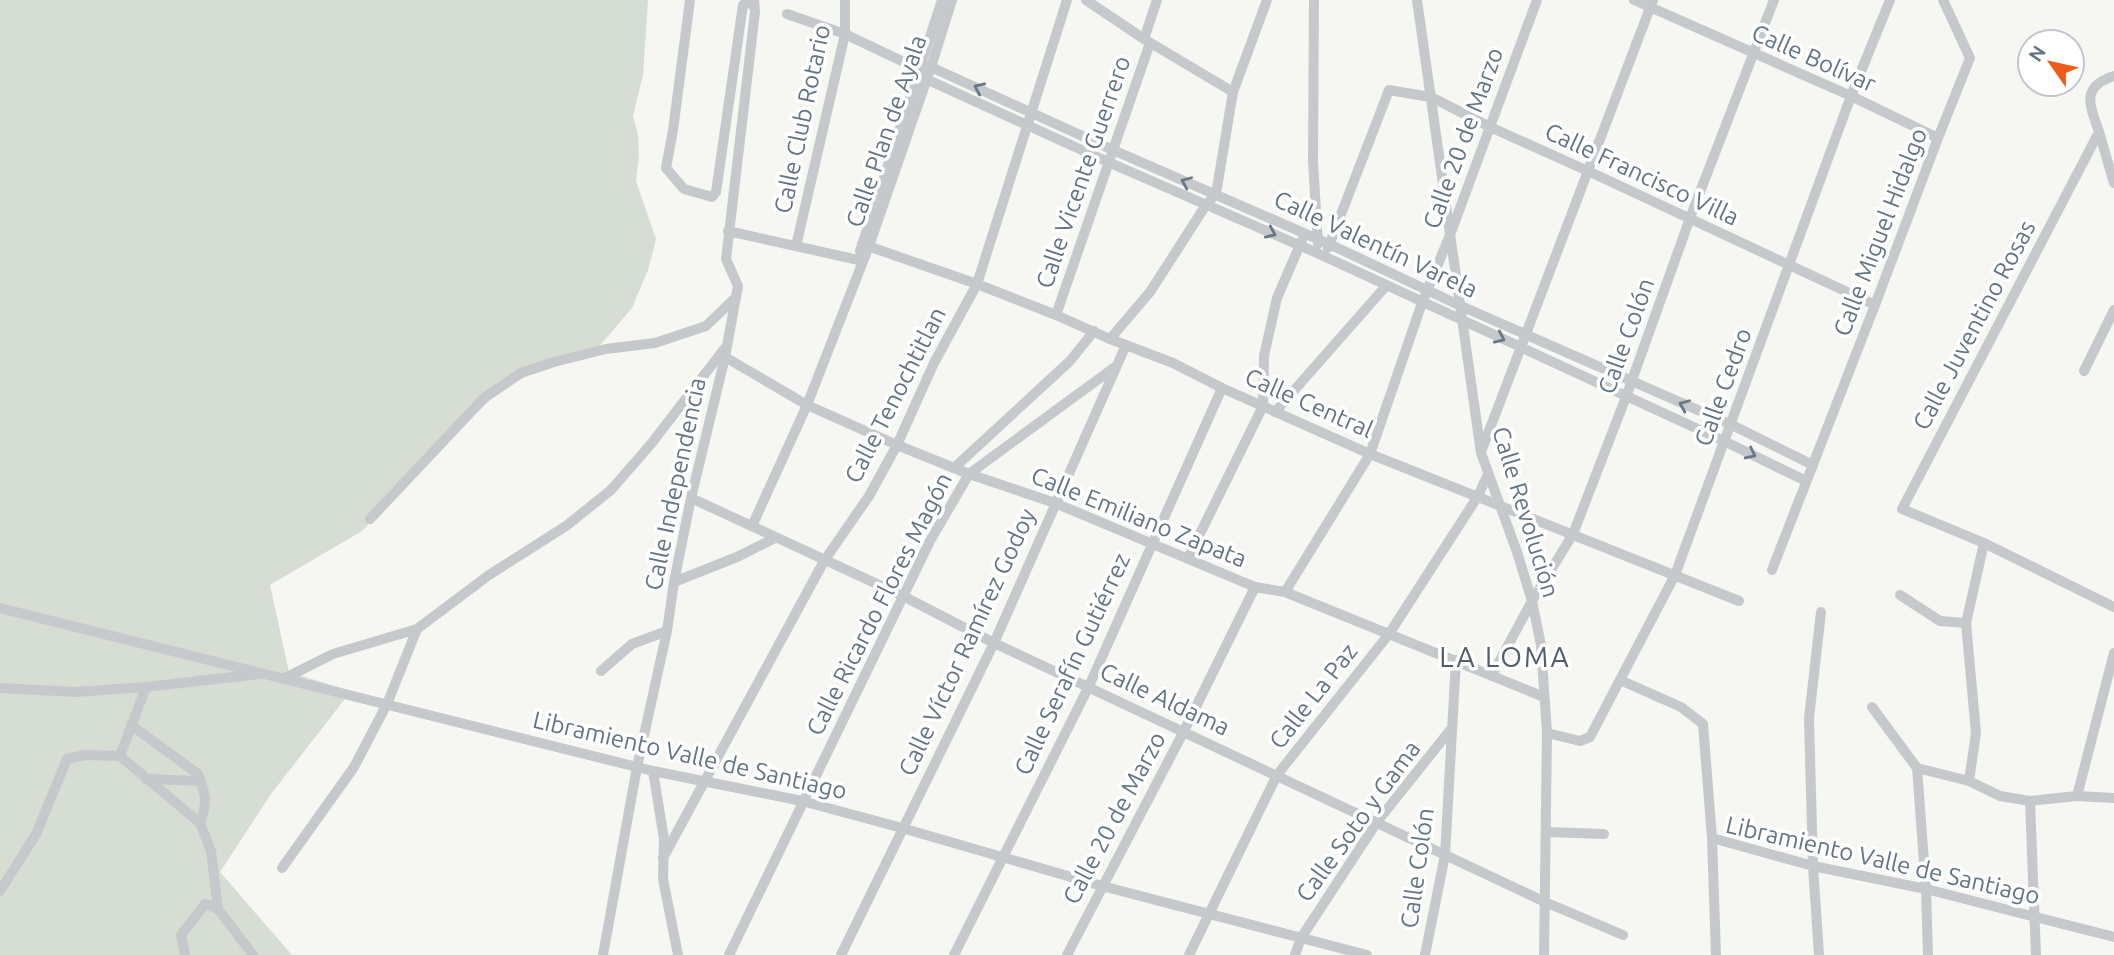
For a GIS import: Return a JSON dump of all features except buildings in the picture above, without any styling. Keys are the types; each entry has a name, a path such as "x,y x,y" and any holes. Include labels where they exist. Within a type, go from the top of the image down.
{"street":[{"path":"370,519 484,398 521,373 606,349 655,342 706,326 735,298 738,286 726,258 755,12 754,1 743,5 716,192 712,197 684,189 666,168 690,0"},
{"name":"Calle Club Rotario","path":"796,246 845,34 845,0"},
{"name":"Calle Plan de Ayala","path":"752,526 807,405 857,274 942,0"},
{"name":"Calle Plan de Ayala","path":"921,70 952,0"},
{"name":"Calle Tenochtitlan","path":"663,858 824,561 869,496 897,445 934,363 977,284 1067,0"},
{"path":"1086,0 1147,41 1233,92"},
{"name":"Calle Vicente Guerrero","path":"1056,315 1113,150 1157,0"},
{"path":"1110,339 1150,292 1206,205 1216,194 1233,92 1267,0"},
{"path":"1314,0 1313,161 1324,242 1321,255"},
{"name":"Calle Revolución","path":"1417,0 1480,453 1517,552 1532,601 1541,645 1547,733 1544,955"},
{"name":"Calle 20 de Marzo","path":"1285,592 1370,454 1427,290 1537,0"},
{"name":"Calle Bolívar","path":"1634,0 1652,4 1938,138"},
{"name":"Calle Colón","path":"1492,675 1532,601 1573,534 1774,0"},
{"name":"Calle Cedro","path":"1547,733 1580,741 1590,737 1675,575 1851,96 1890,0"},
{"name":"Calle Miguel Hidalgo","path":"1772,570 1970,58 1943,0"},
{"path":"1480,453 1652,4"},
{"path":"787,14 845,34 921,70"},
{"name":"Calle Valentín Varela","path":"921,70 1032,112 1732,425 1813,465"},
{"name":"Calle Valentín Varela","path":"921,70 1027,125 1321,255 1805,481"},
{"path":"2114,76 2100,81 2089,100 2114,183"},
{"name":"Calle Francisco Villa","path":"1324,242 1389,90 1429,96 1490,127 1875,305"},
{"name":"Calle Juventino Rosas","path":"1984,542 1902,509 2099,132"},
{"path":"728,231 860,260"},
{"path":"1188,558 1263,405 1264,356 1274,310 1305,234"},
{"name":"Calle Central","path":"865,245 1056,315 1173,363 1222,388 1370,454 1739,601"},
{"path":"1275,412 1386,286"},
{"name":"Calle Independencia","path":"667,631 691,498 726,352 735,298"},
{"path":"2084,372 2114,310"},
{"path":"954,468 1070,361 1094,331"},
{"name":"Calle Víctor Ramírez Godoy","path":"841,955 994,643 1126,345"},
{"path":"285,678 333,654 417,629 489,575 566,526 611,489 726,352"},
{"name":"Calle Emiliano Zapata","path":"726,352 807,405 897,445 969,474 1055,503 1255,587 1285,592 1544,698"},
{"name":"Calle Ricardo Flores Magón","path":"729,955 930,541 969,474 1115,367"},
{"name":"Calle Serafín Gutiérrez","path":"954,955 1089,686 1222,388"},
{"name":"Calle La Paz","path":"1189,955 1277,775 1390,634 1478,496 1488,474"},
{"name":"Calle Aldama","path":"691,498 1545,902 1623,935"},
{"path":"674,582 737,557 775,538"},
{"path":"1969,781 1976,733 1966,623 1984,542 2114,607"},
{"name":"Calle 20 de Marzo","path":"1067,955 1184,731 1255,587"},
{"path":"1900,595 1940,621 1966,623"},
{"name":"Libramiento Valle de Santiago","path":"0,608 653,771 802,801 1102,887 1367,955"},
{"path":"1819,955 1808,718 1821,612"},
{"path":"282,868 354,767 387,704 417,629"},
{"path":"601,671 632,643 667,631"},
{"path":"603,955 637,767 667,631"},
{"path":"2077,796 2114,653"},
{"name":"Calle Colón","path":"1425,955 1445,855 1455,660"},
{"path":"0,688 75,692 266,674"},
{"path":"1620,680 1686,710 1703,724 1712,838"},
{"path":"120,756 146,687"},
{"path":"1872,707 1917,768 1928,955"},
{"path":"131,725 198,774 207,806 200,823"},
{"name":"Calle Soto y Gama","path":"1294,955 1301,938 1377,822 1451,729"},
{"path":"0,891 36,834 67,759 85,755 120,756 200,823 211,851 218,909 253,955"},
{"path":"1917,768 1969,781 2000,796 2030,802 2077,796 2114,798"},
{"path":"653,771 664,839 663,879 678,955"},
{"path":"146,779 201,781"},
{"path":"2030,802 2036,955"},
{"path":"1546,832 1604,834"},
{"name":"Libramiento Valle de Santiago","path":"1716,955 1712,838 1813,866 1926,889 2114,937"},
{"path":"185,955 181,935 205,904 218,909"}],"shaded area":[{"path":"0,0 648,0 643,75 633,116 639,155 636,181 656,239 648,270 632,308 592,355 511,380 454,434 362,531 270,585 289,672 351,691 271,794 220,872 292,955 0,955"}],"district":[{"name":"LA LOMA","path":"1505,656"}]}
